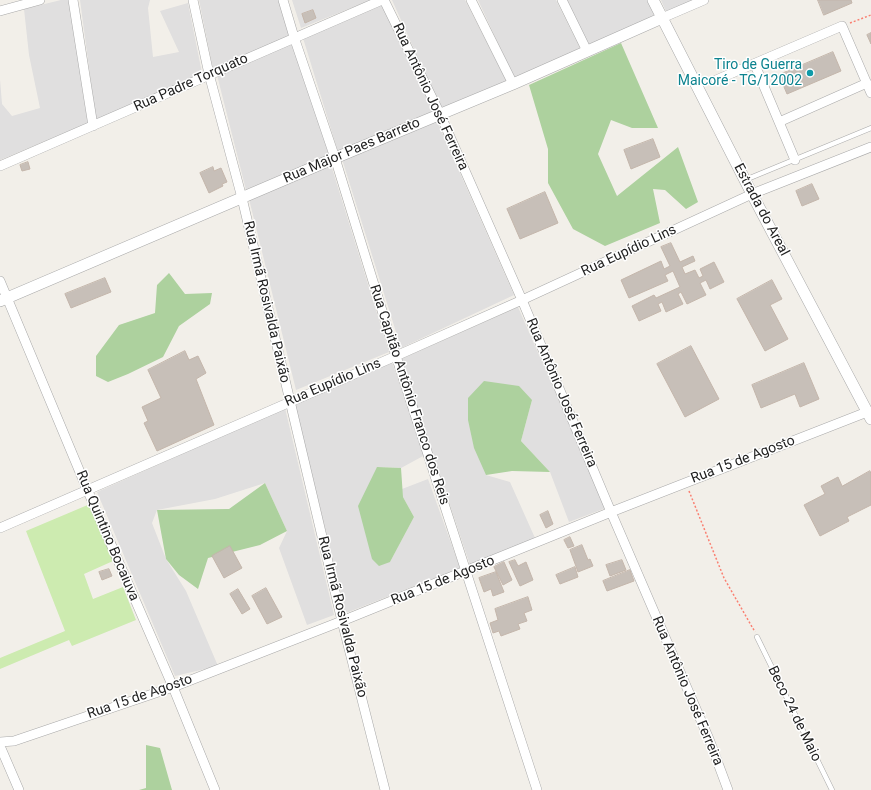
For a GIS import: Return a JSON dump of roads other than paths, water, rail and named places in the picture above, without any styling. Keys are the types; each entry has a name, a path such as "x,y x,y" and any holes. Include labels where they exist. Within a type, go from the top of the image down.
{"street":[{"path":"0,11 40,0"},
{"path":"73,0 94,126"},
{"name":"Rua Irmã Rosivalda Paixão","path":"193,0 210,74 242,198 342,621 385,790"},
{"name":"Rua Capitão Antônio Franco dos Reis","path":"283,0 335,158 396,356 537,790"},
{"name":"Rua Padre Torquato","path":"0,166 294,37 383,0"},
{"name":"Rua Antônio José Ferreira","path":"383,0 440,114 522,300 611,512 709,738 728,790"},
{"path":"471,0 513,84"},
{"path":"562,0 587,50"},
{"name":"Estrada do Areal","path":"653,0 752,194 869,415"},
{"name":"Rua Major Paes Barreto","path":"4,300 335,158 513,84 587,50 704,0"},
{"path":"716,80 755,65 842,26 871,93"},
{"path":"755,65 795,160"},
{"path":"780,122 867,83"},
{"name":"Rua Eupídio Lins","path":"0,528 289,401 396,356 522,300 752,194 871,146"},
{"name":"Rua Quintino Bocaiuva","path":"0,282 4,300 173,687 215,790"},
{"name":"Rua 15 de Agosto","path":"0,742 14,741 173,687 466,572 611,512 869,415"},
{"name":"Rua 15 de Agosto","path":"1,750 14,741"},
{"path":"1,750 19,790"}],"lane":[{"path":"745,180 871,128"},
{"name":"Beco 24 de Maio","path":"757,637 832,790"}],"place":[{"name":"Tiro de Guerra Maicoré - TG/12002","path":"810,73"}]}
